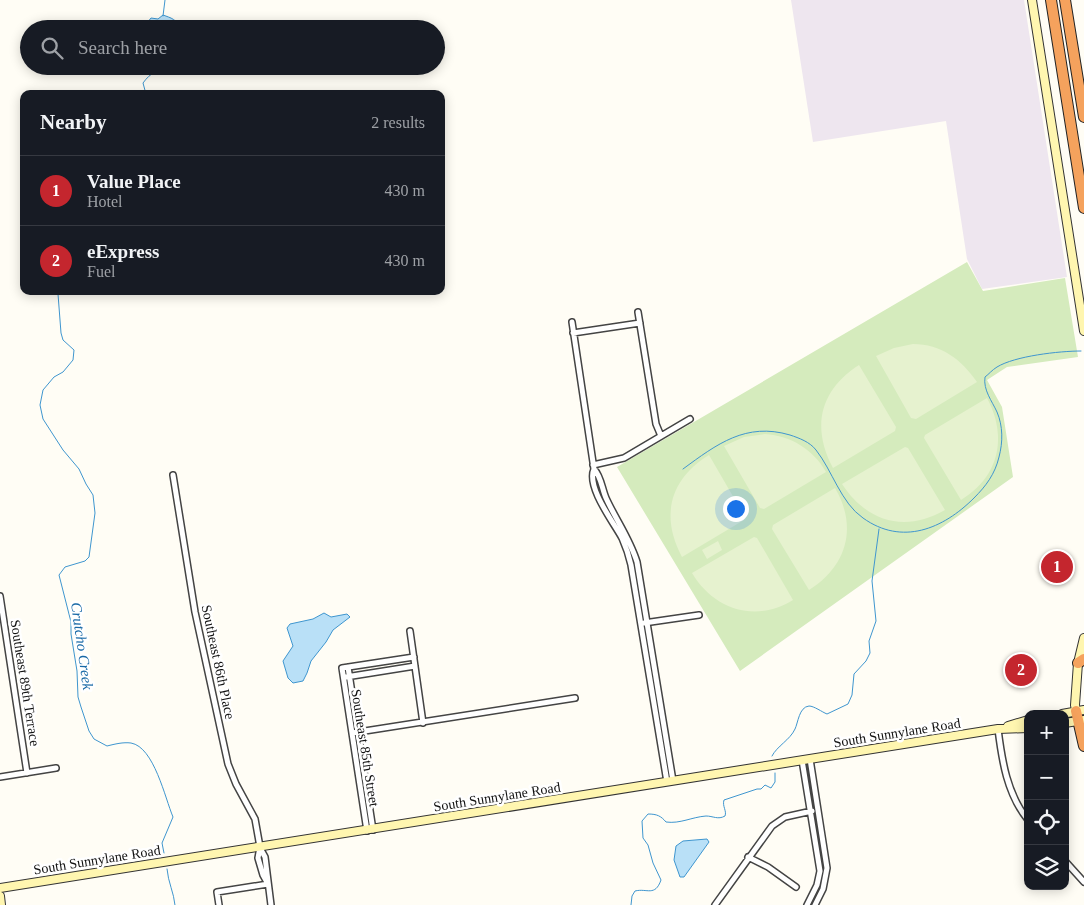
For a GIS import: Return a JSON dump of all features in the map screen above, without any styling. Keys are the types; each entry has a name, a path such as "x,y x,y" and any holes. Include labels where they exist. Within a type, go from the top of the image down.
{"highway":[{"path":"1051,0 1084,208"},
{"path":"1066,0 1084,117"},
{"path":"1081,716 1084,746"}],"main road":[{"path":"1032,0 1084,331"},
{"path":"1069,721 1081,716 1075,706 1084,638"},
{"name":"South Sunnylane Road","path":"998,729 1024,721"},
{"name":"South Sunnylane Road","path":"0,888 998,729 1024,728"},
{"path":"0,896 1,905"}],"street":[{"path":"638,312 656,424 661,436"},
{"path":"572,322 593,467 592,478 597,492 616,522 636,577 670,782"},
{"path":"573,333 640,323"},
{"path":"593,467 621,460 690,419"},
{"name":"Southeast 86th Place","path":"174,475 195,612 228,764 236,784 255,819 260,847 265,857 272,905"},
{"name":"Southeast 89th Terrace","path":"0,596 27,773"},
{"path":"644,623 699,615"},
{"path":"410,631 423,723"},
{"name":"Southeast 85th Street","path":"362,779 358,732 345,667 414,657"},
{"path":"347,677 415,666"},
{"name":"Southeast 85th Street","path":"347,677 352,733 370,830"},
{"path":"352,733 574,698"},
{"path":"998,729 1006,775 1011,791 1024,813"},
{"path":"806,760 818,810 827,874 823,889 815,905"},
{"path":"806,760 811,812 820,871 817,884 807,905"},
{"path":"0,777 56,768"},
{"path":"715,905 767,831 790,815 818,810"},
{"path":"748,857 768,867 796,887"},
{"path":"1069,865 1084,882"},
{"path":"219,905 217,892 268,884"}],"shaded area":[{"path":"791,0 1024,0 1067,277 982,289 967,259 946,121 813,142"}],"green space":[{"path":"967,262 983,291 1065,278 1078,357 1007,367 987,380 1002,407 1013,477 740,671 617,467"},
{"path":"913,344 933,347 949,354 964,366 977,382 916,419 911,418 876,356 894,348"},
{"path":"859,365 896,427 895,431 833,468 822,438 821,424 823,411 835,386"},
{"path":"987,398 997,427 996,455 984,480 974,491 961,500 924,438 925,435"},
{"path":"765,434 775,435 800,445 815,457 826,472 764,509 760,508 724,446 744,437"},
{"path":"905,447 908,448 945,510 916,521 901,522 875,515 852,497 842,484"},
{"path":"709,455 745,517 744,520 682,557 671,527 673,500 685,475"},
{"path":"835,488 846,517 845,545 832,569 809,590 772,529 773,525"},
{"path":"754,537 757,538 793,600 765,611 737,609 724,604 701,586 692,573"},
{"path":"718,541 722,550 707,559 702,550"}],"water":[{"path":"163,15 174,20 149,20 151,18 158,19"},
{"path":"324,613 331,617 347,614 350,617 333,630 311,661 303,681 293,683 288,678 283,661 293,646 287,628 290,624 313,619"},
{"path":"707,839 709,842 684,877 680,877 674,860 676,846 683,841"}],"waterway":[{"name":"Crutcho Creek","path":"163,16 165,0"},
{"name":"Crutcho Creek","path":"145,90 143,83 151,75"},
{"name":"Crutcho Creek","path":"58,295 61,333 63,340 74,350 73,360 43,390 40,405 43,419 63,450 79,469 93,495 95,513 89,557 85,561 65,567 59,575 71,622 78,697 89,731 94,739 107,746 131,743 139,747 152,763 158,774 173,817 162,843 164,853"},
{"path":"683,469 720,444 746,433 759,431 790,435 814,447 849,504 863,518 892,531 907,532 921,530 936,525 962,509 982,489 995,469 999,457 1002,434 999,417 987,391 985,377 1005,363 1026,357 1081,351"},
{"path":"772,756 793,733 803,709 809,706 827,714 848,704 852,695 854,674 866,661 870,653 869,641 876,621 872,581 879,529"},
{"path":"631,905 632,896 635,891 653,890 659,885 661,880 653,863 648,845 643,838 642,821 648,814 656,815 666,822 706,816 722,817 725,816 724,800 761,789 765,785 771,788 775,782 775,773"},
{"name":"Crutcho Creek","path":"167,869 175,905"}],"place":[{"name":"Value Place","path":"1057,567"},
{"name":"eExpress","path":"1021,670"}]}
